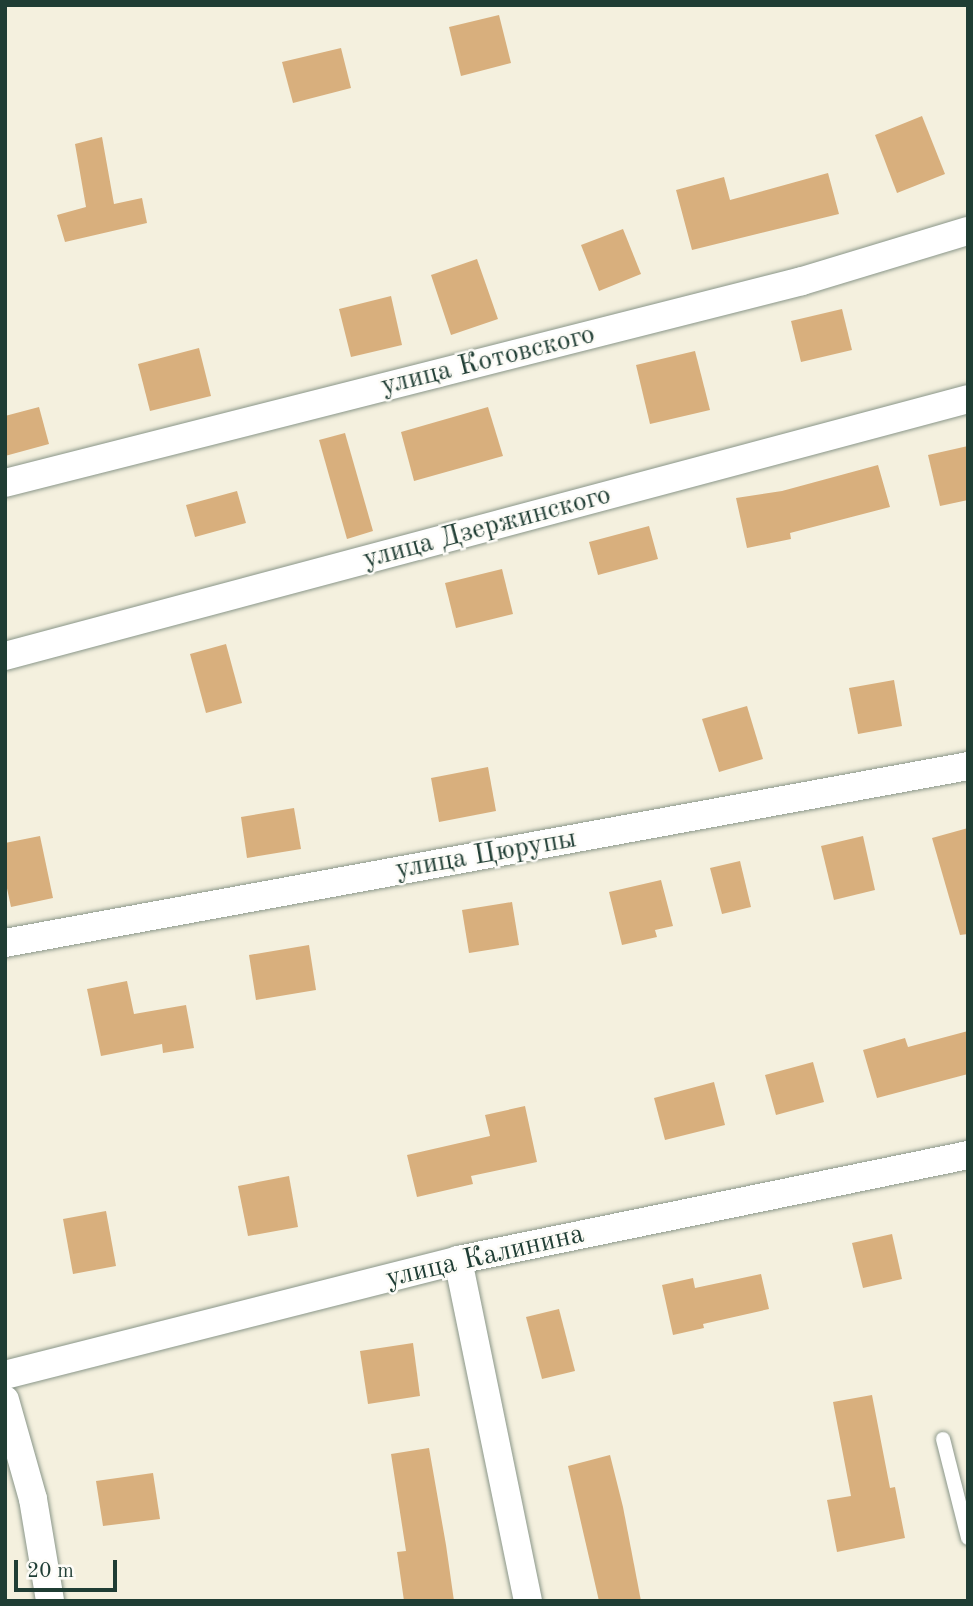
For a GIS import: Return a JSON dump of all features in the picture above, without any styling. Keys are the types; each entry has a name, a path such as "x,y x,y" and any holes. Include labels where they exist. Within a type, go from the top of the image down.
{"street":[{"name":"улица Котовского","path":"5,483 802,281 968,231"},
{"name":"улица Дзержинского","path":"5,656 968,399"},
{"name":"улица Цюрупы","path":"5,943 968,766"},
{"name":"улица Калинина","path":"5,1375 458,1260 968,1155"},
{"path":"458,1260 528,1601"},
{"path":"5,1400 33,1499 50,1601"}],"lane":[{"path":"943,1439 968,1538"}],"building":[{"path":"499,15 511,63 461,76 449,27"},
{"path":"341,48 351,88 293,103 282,62"},
{"path":"922,116 945,174 897,193 875,135"},
{"path":"102,137 114,204 142,198 147,223 65,242 57,215 86,207 75,144"},
{"path":"828,173 839,214 692,250 676,190 724,177 730,200"},
{"path":"623,229 641,274 599,291 581,245"},
{"path":"477,259 498,319 451,335 431,275"},
{"path":"391,296 402,345 351,357 339,309"},
{"path":"842,309 852,350 801,362 791,321"},
{"path":"199,348 211,396 150,411 138,364"},
{"path":"695,351 710,410 650,424 636,365"},
{"path":"39,407 49,444 5,456 5,416"},
{"path":"488,407 503,456 414,481 401,432"},
{"path":"345,433 373,531 347,539 319,440"},
{"path":"968,446 968,500 940,506 928,455"},
{"path":"878,465 890,507 790,533 791,539 747,548 736,498 782,491"},
{"path":"237,491 246,523 195,537 186,505"},
{"path":"649,526 658,559 598,575 589,542"},
{"path":"502,569 513,614 456,628 445,583"},
{"path":"226,644 242,703 206,713 190,654"},
{"path":"894,680 902,726 858,734 849,688"},
{"path":"747,706 763,759 719,772 702,719"},
{"path":"488,767 496,811 439,822 431,778"},
{"path":"294,808 301,849 247,858 241,817"},
{"path":"968,828 968,934 960,935 932,838"},
{"path":"40,836 53,898 11,907 5,879 5,843"},
{"path":"863,836 875,890 834,900 821,846"},
{"path":"740,861 751,907 722,914 710,868"},
{"path":"661,880 673,926 655,930 657,937 622,945 609,892"},
{"path":"512,902 519,945 469,953 462,910"},
{"path":"309,945 316,990 256,1000 249,955"},
{"path":"127,981 134,1014 186,1005 194,1048 163,1053 162,1044 101,1056 87,989"},
{"path":"968,1031 968,1074 877,1098 863,1050 905,1038 908,1047"},
{"path":"813,1062 824,1102 776,1115 765,1075"},
{"path":"714,1082 725,1125 665,1140 654,1098"},
{"path":"525,1106 537,1162 471,1176 473,1184 417,1197 407,1155 490,1136 485,1115"},
{"path":"289,1176 298,1227 248,1236 238,1186"},
{"path":"106,1211 116,1266 73,1274 63,1219"},
{"path":"892,1234 902,1279 863,1288 852,1243"},
{"path":"761,1274 769,1309 703,1324 704,1328 673,1335 662,1285 693,1278 695,1288"},
{"path":"559,1309 575,1371 542,1379 526,1317"},
{"path":"413,1343 420,1396 368,1404 360,1351"},
{"path":"872,1395 890,1488 895,1487 905,1538 837,1552 827,1500 851,1496 833,1402"},
{"path":"429,1448 454,1601 404,1601 397,1552 406,1551 391,1454"},
{"path":"610,1455 641,1601 599,1601 568,1466"},
{"path":"153,1473 160,1519 103,1526 96,1481"}]}
